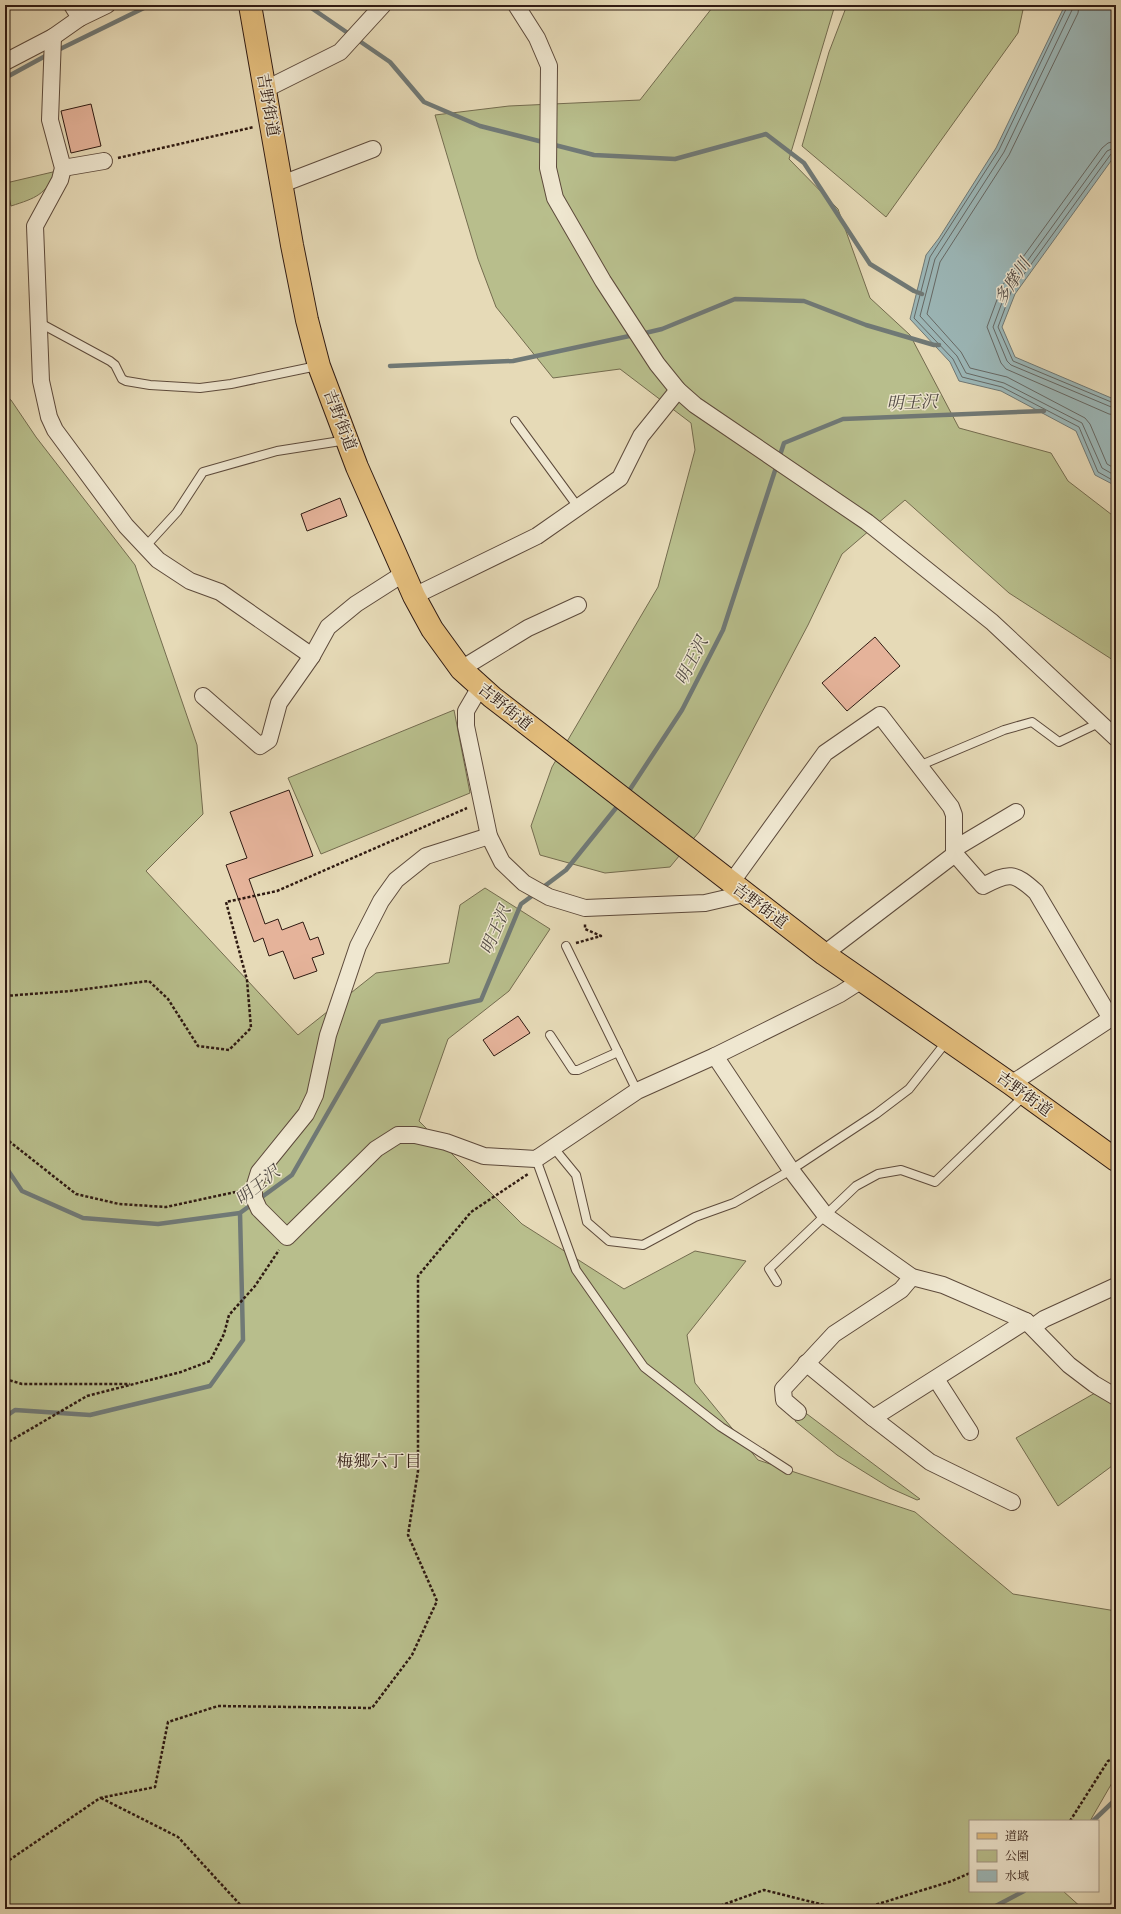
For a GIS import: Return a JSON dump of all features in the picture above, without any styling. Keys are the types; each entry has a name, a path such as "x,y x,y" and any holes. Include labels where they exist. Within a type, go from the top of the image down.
{"main road":[{"name":"吉野街道","path":"250,5 307,320 319,366 347,440 403,574 432,629 461,669 480,687 549,742 824,954 1116,1160"}],"street":[{"path":"5,62 53,37 76,11 107,5"},
{"path":"516,5 537,38 548,66 550,92 548,168 555,198 603,281 657,364 678,390 695,405 867,522 992,622 1101,722 1116,738"},
{"path":"266,89 340,52 364,28 379,6"},
{"path":"53,37 50,120 64,168 60,180 35,226 41,381 49,417 55,430 126,526 144,547 158,560 190,581 220,592 312,656"},
{"path":"282,184 373,148"},
{"path":"64,168 104,161"},
{"path":"414,596 537,536 620,478 641,436 678,390"},
{"path":"203,696 260,746 269,740 279,703 312,656 328,628 356,604 403,574"},
{"path":"461,669 528,628 578,605"},
{"path":"480,687 466,711 466,726 489,836 502,862 524,883 549,897 585,908 705,903 738,889 825,753 880,715 921,765 951,807 954,815 954,851 983,886 1003,876 1021,879 1036,892 1113,1016 1018,1090"},
{"path":"824,954 954,851 1016,812"},
{"path":"489,836 426,856 396,880 381,901 358,946 328,1035 315,1094 306,1114 259,1172 254,1188 254,1198 259,1209 286,1238 376,1149 398,1135 414,1135 440,1141 484,1156 536,1159 637,1091 715,1056 840,994 862,980"},
{"path":"715,1056 791,1170 826,1216 912,1277 943,1285 1030,1324 1069,1364 1094,1384 1116,1397"},
{"path":"798,1412 784,1400 783,1388 834,1334 901,1290 912,1277"},
{"path":"873,1418 1030,1324 1116,1286"},
{"path":"806,1363 930,1462 1012,1502"},
{"path":"936,1379 970,1432"}],"lane":[{"path":"38,321 115,364 122,379 150,385 200,388 231,384 319,366"},
{"path":"515,421 578,507"},
{"path":"144,547 177,512 203,472 277,451 347,440"},
{"path":"921,765 1004,730 1032,722 1059,742 1101,722"},
{"path":"566,946 637,1091"},
{"path":"550,1035 573,1070 578,1070 618,1052"},
{"path":"553,1147 576,1175 587,1222 609,1241 643,1245 695,1217 734,1203 791,1170 876,1114 909,1090 947,1040"},
{"path":"777,1282 768,1269 826,1216 856,1186 878,1174 901,1170 935,1182 1018,1090"},
{"path":"536,1159 576,1270 644,1367 721,1427 788,1470"}],"path":[{"path":"104,161 272,123"},
{"path":"5,996 70,991 149,981 168,999 198,1046 229,1050 250,1028 247,980 226,902 277,891 481,802"},
{"path":"566,946 601,936 585,929 585,908"},
{"path":"5,1138 76,1194 119,1204 166,1207 254,1188"},
{"path":"5,1864 100,1798 155,1787 168,1722 218,1706 372,1708 412,1654 437,1601 408,1535 418,1471 418,1276 470,1212 534,1170 536,1159"},
{"path":"5,1444 87,1396 180,1372 210,1361 224,1334 229,1315 255,1286 286,1238"},
{"path":"5,1379 22,1384 135,1384"},
{"path":"1071,1820 1108,1761 1116,1757"},
{"path":"100,1798 178,1837 244,1909"},
{"path":"862,1909 952,1881 969,1873"},
{"path":"711,1909 764,1890 840,1909"}],"green space":[{"path":"712,5 835,5 789,159 838,209 870,298 910,335 959,428 1051,453 1068,481 1116,518 1116,662 1009,593 905,500 842,554 808,625 699,832 670,867 605,873 540,855 531,826 552,767 658,587 695,450 691,423 620,369 553,378 496,307 478,259 435,115 509,106 640,100 712,8"},
{"path":"847,5 1024,5 1018,33 886,217 802,146 829,52"},
{"path":"57,171 44,191 27,201 11,206 6,183"},
{"path":"5,396 11,400 36,437 135,565 197,745 203,814 146,871 298,1035 376,973 449,963 460,905 485,888 550,929 509,991 448,1039 419,1121 522,1224 624,1289 695,1251 746,1261 687,1335 695,1383 758,1460 915,1512 1013,1594 1116,1611 1116,1776 1091,1820 969,1820 969,1892 1064,1892 1083,1909 5,1909"},
{"path":"454,710 470,793 321,854 288,778"},
{"path":"1095,1393 1116,1406 1116,1463 1058,1506 1016,1438"},
{"path":"803,1411 920,1499 917,1500 890,1488 837,1455 795,1421"}],"water":[{"name":"多摩川","path":"1065,5 1116,5 1116,154 1015,294 1002,327 1015,357 1116,400 1116,486 1095,475 1076,431 1001,391 959,381 950,362 910,319 926,255 939,238 996,148"}],"building":[{"path":"91,104 101,146 71,153 61,111"},
{"path":"340,498 347,516 307,531 301,514"},
{"path":"875,637 900,666 847,711 822,683"},
{"path":"289,790 313,856 249,879 265,924 278,919 282,930 303,922 310,940 318,937 324,954 312,958 317,971 294,979 283,951 269,956 263,938 254,942 226,865 247,858 230,812"},
{"path":"518,1016 530,1033 494,1056 483,1040"}],"waterway":[{"path":"56,51 150,5"},
{"path":"307,5 390,62 424,102 480,126 594,155 675,159 766,134 804,163 870,264 914,291 922,294"},
{"path":"5,78 49,54"},
{"path":"641,334 662,329 735,299 804,301 866,325 934,345 939,345"},
{"path":"390,366 513,361 634,335"},
{"name":"明王沢","path":"627,794 682,710 723,630 784,443 843,419 1044,411"},
{"name":"明王沢","path":"542,888 566,870 620,803"},
{"name":"明王沢","path":"5,1417 15,1410 90,1415 210,1386 243,1340 240,1213 292,1175 380,1022 481,1000 521,904 536,893"},
{"path":"5,1166 22,1191 83,1218 158,1224 240,1213"},
{"path":"1094,1820 1116,1799"},
{"path":"990,1909 1022,1892"}],"district":[{"name":"梅郷六丁目","path":"379,1462"}]}
